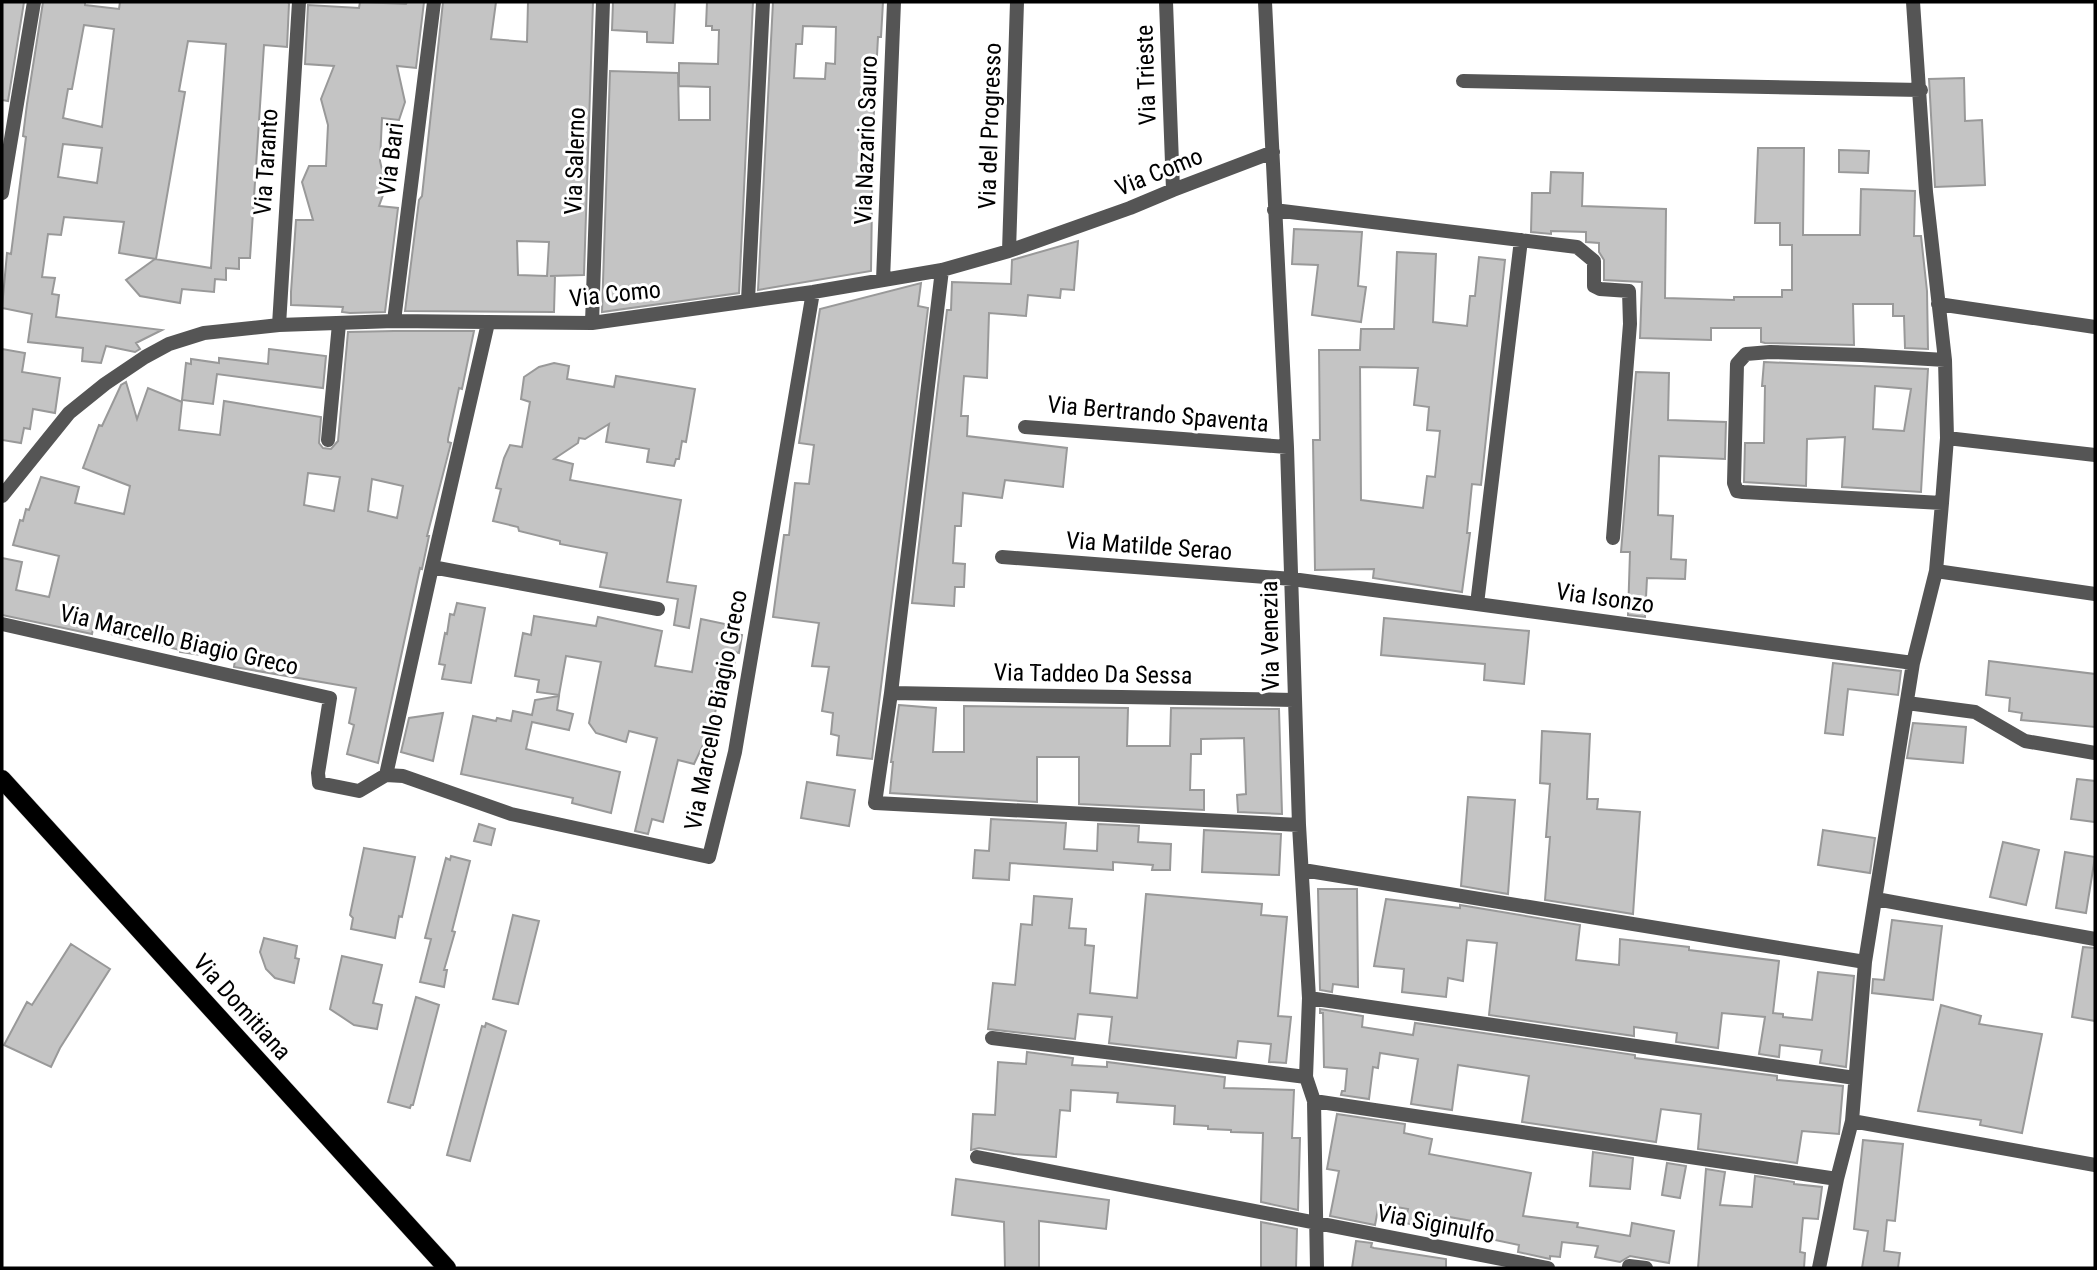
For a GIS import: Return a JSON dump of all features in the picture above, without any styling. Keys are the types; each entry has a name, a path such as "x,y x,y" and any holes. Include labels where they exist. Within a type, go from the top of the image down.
{"main road":[{"name":"Via Domitiana","path":"2,779 447,1268"}],"street":[{"path":"2,193 34,2"},
{"name":"Via Taranto","path":"279,325 299,2"},
{"name":"Via Bari","path":"394,321 434,2"},
{"name":"Via Salerno","path":"592,323 604,2"},
{"path":"748,300 762,2"},
{"name":"Via Nazario Sauro","path":"883,280 894,2"},
{"name":"Via del Progresso","path":"1009,251 1017,2"},
{"name":"Via Trieste","path":"1166,2 1173,190"},
{"name":"Via Venezia","path":"1265,2 1287,447 1299,825 1309,998 1306,1077 1314,1101 1317,1268"},
{"path":"1819,1268 1852,1121 1865,962 1913,663 1936,571 1947,438 1944,360 1926,192 1913,2"},
{"path":"1463,81 1921,90"},
{"name":"Via Como","path":"2,496 69,413 145,357 169,344 204,333 279,325 394,321 592,323 813,292 942,270 1009,251 1130,208 1273,152"},
{"path":"1274,210 1577,247 1594,261 1594,286 1600,289 1629,291 1630,324 1613,538"},
{"path":"1477,604 1521,240"},
{"path":"942,270 891,693 875,803 1299,825"},
{"name":"Via Marcello Biagio Greco","path":"2,624 330,698 318,772 319,783 359,791 386,775 403,776 511,814 709,857 735,752 813,292"},
{"path":"1938,304 2095,327"},
{"path":"386,775 488,323"},
{"path":"328,440 339,324"},
{"path":"1942,503 1743,492 1737,491 1734,483 1737,364 1746,354 1770,352 1944,360"},
{"name":"Via Bertrando Spaventa","path":"1025,427 1287,447"},
{"path":"1947,438 2095,455"},
{"name":"Via Matilde Serao","path":"1002,557 1292,579"},
{"path":"432,567 658,609"},
{"path":"1936,571 2095,594"},
{"name":"Via Isonzo","path":"1292,579 1913,663"},
{"name":"Via Taddeo Da Sessa","path":"891,693 1294,701"},
{"path":"1907,703 1975,712 2025,741 2095,753"},
{"path":"1303,870 1865,962"},
{"path":"1876,900 2095,939"},
{"path":"1309,998 1855,1078"},
{"path":"992,1038 1306,1077"},
{"path":"1314,1101 1837,1179"},
{"path":"1852,1121 2095,1165"},
{"name":"Via Siginulfo","path":"977,1157 1315,1225 1548,1268"},
{"path":"1629,1268 1646,1268"}],"building":[{"path":"2,2 24,2 8,101 2,100"},
{"path":"43,2 85,2 85,5 119,9 120,2 289,4 287,47 264,45 250,258 239,258 239,269 226,268 226,280 215,279 214,292 182,289 180,303 140,296 126,280 155,259 211,268 226,44 188,41 179,91 185,92 156,259 119,253 124,222 64,217 61,235 48,234 42,277 55,278 52,294 59,295 56,317 162,330 136,343 140,349 135,352 106,346 101,363 82,361 83,348 28,342 32,314 2,308 7,253 11,254 26,137 23,136","holes":["84,25 114,29 102,127 63,118 68,89 72,89","63,144 102,148 97,183 58,177"]},
{"path":"360,2 424,2 416,68 397,66 405,102 399,120 382,118 380,161 386,187 379,206 398,208 385,312 350,313 342,312 343,307 291,305 291,292 296,220 313,220 302,182 309,166 326,166 328,125 321,99 334,66 305,64 308,5 359,8"},
{"path":"443,2 496,2 491,39 527,42 528,2 593,2 584,275 550,276 555,276 554,312 405,311 419,200 422,196","holes":["517,241 549,242 547,276 518,275"]},
{"path":"613,2 675,2 673,43 647,42 647,32 612,30"},
{"path":"707,2 753,2 739,293 602,312 610,71 678,73 679,120 710,120 710,87 679,86 679,63 718,64 719,30 706,26"},
{"path":"773,2 883,2 881,37 878,37 873,129 871,271 758,290","holes":["803,26 836,27 835,64 826,63 825,79 794,78 796,44 802,44"]},
{"path":"1964,78 1965,121 1982,120 1985,185 1935,187 1929,79"},
{"path":"1758,148 1804,148 1803,235 1860,235 1861,189 1915,191 1914,236 1921,236 1927,291 1928,349 1905,348 1904,316 1893,316 1893,304 1853,304 1854,345 1765,343 1761,342 1761,328 1711,328 1711,340 1640,338 1642,282 1604,280 1604,260 1599,252 1599,243 1586,242 1586,232 1531,232 1532,193 1550,193 1551,172 1583,173 1582,206 1666,209 1665,298 1734,300 1734,297 1782,297 1782,290 1792,290 1792,245 1780,245 1780,223 1755,223"},
{"path":"1839,150 1869,151 1868,173 1839,172"},
{"path":"1294,229 1362,232 1358,286 1366,287 1361,322 1312,315 1318,265 1292,264"},
{"path":"1078,241 1074,290 1061,289 1060,298 1028,295 1026,316 989,313 987,378 964,376 961,416 968,416 967,436 1067,448 1063,487 1005,480 1002,498 963,493 961,526 955,526 953,563 965,564 964,587 955,587 954,606 912,603 947,310 951,310 952,282 1011,284 1012,260"},
{"path":"1397,252 1436,254 1433,322 1467,326 1470,296 1475,296 1479,257 1505,260 1481,485 1472,484 1467,533 1470,533 1462,592 1373,578 1374,569 1315,570 1313,440 1320,440 1319,350 1360,350 1361,329 1394,329","holes":["1360,367 1418,368 1414,405 1429,407 1427,430 1440,431 1435,477 1427,476 1423,508 1361,500"]},
{"path":"921,283 918,306 928,308 872,759 837,755 839,736 831,734 833,713 822,711 829,667 812,666 819,623 773,617 784,535 789,535 795,483 809,484 814,445 799,443 820,309"},
{"path":"474,331 462,389 459,388 448,439 451,443 427,536 378,763 347,754 354,725 349,723 356,688 234,667 235,660 180,652 93,629 92,634 2,615 2,558 22,562 16,590 49,597 59,556 13,545 20,520 23,521 26,509 29,510 41,477 79,487 75,503 124,514 130,486 83,468 99,425 102,426 121,385 126,382 137,419 148,388 182,402 179,430 220,435 224,401 321,417 319,443 323,448 331,449 338,441 348,332","holes":["308,473 340,477 334,511 304,505","372,479 403,486 397,518 368,511"]},
{"path":"2,349 25,353 22,372 60,378 55,413 33,409 30,429 24,428 21,443 2,440"},
{"path":"269,349 326,356 323,388 217,374 213,404 182,400 186,363 191,364 191,359 219,363 219,358 268,364"},
{"path":"1764,362 1928,369 1921,492 1842,487 1845,437 1807,439 1806,486 1744,482 1745,443 1764,443 1765,386 1762,386","holes":["1875,386 1911,389 1904,431 1873,429"]},
{"path":"554,363 569,366 567,379 614,387 616,376 695,389 686,442 682,441 679,459 676,459 674,466 647,462 649,449 606,442 609,424 585,439 579,438 578,443 554,459 573,464 570,480 681,500 667,582 696,586 689,628 674,625 678,599 600,587 607,553 560,544 560,541 519,531 518,527 493,521 501,489 496,488 504,458 510,445 522,447 530,402 521,399 524,377 539,367"},
{"path":"1636,372 1669,373 1668,420 1726,422 1725,459 1659,456 1658,515 1673,516 1671,559 1686,560 1685,579 1647,578 1645,617 1628,615 1630,552 1621,552"},
{"path":"457,603 485,608 471,683 442,679 445,665 439,664 450,614 454,615"},
{"path":"534,616 596,626 598,617 662,631 655,666 692,672 701,619 725,624 725,632 742,635 739,653 735,652 734,671 729,670 728,679 722,677 713,724 694,764 678,760 663,822 652,819 648,834 635,831 657,738 629,731 626,742 596,733 589,723 601,662 566,656 559,695 537,692 539,680 515,676 523,633 531,635"},
{"path":"1384,618 1529,631 1524,684 1484,680 1485,664 1381,655"},
{"path":"1989,661 2095,674 2095,727 2021,720 2022,713 2009,711 2010,698 1986,695"},
{"path":"1833,663 1901,671 1898,695 1848,689 1843,735 1825,733"},
{"path":"559,696 557,710 573,714 569,730 532,722 526,749 620,772 611,813 572,803 573,798 461,774 473,716 511,721 513,711 532,715 535,700"},
{"path":"899,705 936,708 933,752 964,752 964,706 1128,708 1127,746 1170,746 1171,708 1279,709 1282,814 1238,812 1237,795 1246,794 1244,738 1201,739 1201,754 1191,754 1190,790 1204,790 1204,810 1079,804 1079,757 1037,757 1037,802 890,793 891,762"},
{"path":"443,713 433,761 401,752 409,718"},
{"path":"1913,723 1966,727 1963,763 1907,758"},
{"path":"1542,731 1590,734 1587,799 1598,799 1597,809 1640,812 1633,914 1545,900 1550,837 1546,837 1550,784 1540,783"},
{"path":"2077,779 2095,781 2095,822 2071,819"},
{"path":"807,782 855,790 849,826 801,818"},
{"path":"1468,797 1515,800 1508,894 1461,886"},
{"path":"991,819 1066,823 1064,849 1097,851 1098,824 1139,826 1138,842 1171,844 1170,870 1152,870 1153,865 1113,862 1113,870 1010,863 1009,880 973,878 975,850 989,851"},
{"path":"479,824 495,829 491,845 474,841"},
{"path":"1204,830 1281,834 1279,875 1202,872"},
{"path":"1823,830 1875,838 1870,873 1818,865"},
{"path":"2003,842 2039,850 2026,905 1990,897"},
{"path":"364,848 415,857 395,938 351,929 353,918 350,915"},
{"path":"2065,852 2095,857 2086,913 2056,908"},
{"path":"451,856 470,861 452,931 455,932 444,970 447,970 444,987 420,982 431,939 425,938 446,858 450,860"},
{"path":"1318,889 1357,889 1358,987 1333,984 1332,992 1320,990"},
{"path":"1146,894 1262,904 1261,915 1287,917 1278,1016 1291,1017 1286,1063 1269,1062 1271,1044 1238,1041 1236,1058 1109,1043 1112,1017 1078,1014 1075,1039 988,1029 993,983 1015,985 1021,924 1032,925 1034,896 1072,899 1069,928 1086,929 1085,945 1094,946 1090,993 1137,998"},
{"path":"1386,899 1460,908 1460,905 1580,925 1576,960 1619,965 1620,939 1779,961 1773,1013 1783,1014 1783,1017 1812,1020 1818,972 1854,976 1846,1067 1820,1063 1822,1050 1780,1045 1779,1057 1759,1054 1765,1017 1722,1013 1718,1048 1676,1042 1677,1033 1634,1027 1634,1036 1489,1015 1497,943 1467,940 1463,981 1448,978 1446,997 1402,992 1404,969 1374,966"},
{"path":"513,915 539,921 518,1004 493,999"},
{"path":"1892,920 1942,926 1933,1000 1872,993 1873,979 1884,980"},
{"path":"264,938 297,946 295,958 299,959 294,983 275,978 266,969 260,952"},
{"path":"71,944 110,969 51,1067 4,1045 27,1002 32,1005"},
{"path":"2083,947 2095,948 2095,1021 2072,1017"},
{"path":"342,956 382,965 373,1003 382,1005 377,1029 354,1025 330,1009"},
{"path":"416,997 439,1005 410,1108 388,1102"},
{"path":"1941,1005 1981,1016 1979,1024 2042,1034 2022,1133 1980,1125 1981,1120 1918,1111"},
{"path":"1320,1009 1363,1016 1362,1027 1413,1035 1415,1023 1635,1055 1635,1058 1777,1076 1777,1080 1843,1086 1839,1134 1802,1131 1797,1163 1698,1149 1701,1114 1661,1109 1656,1142 1522,1122 1529,1076 1458,1065 1452,1110 1411,1104 1418,1059 1380,1053 1378,1068 1373,1067 1369,1099 1341,1095 1342,1091 1345,1091 1347,1069 1324,1067 1323,1013 1320,1013"},
{"path":"486,1023 506,1031 470,1161 447,1155 482,1026 485,1027"},
{"path":"1027,1052 1073,1058 1072,1065 1107,1067 1107,1062 1225,1077 1224,1088 1294,1090 1292,1138 1300,1138 1298,1210 1261,1202 1263,1133 1231,1132 1208,1129 1208,1126 1174,1124 1175,1106 1117,1102 1118,1093 1071,1090 1070,1111 1060,1110 1056,1157 979,1148 971,1150 973,1114 995,1115 998,1062 1026,1064"},
{"path":"1337,1114 1405,1124 1404,1133 1432,1139 1429,1154 1531,1173 1523,1216 1578,1223 1577,1227 1630,1236 1632,1223 1674,1231 1669,1263 1630,1256 1620,1262 1595,1257 1598,1246 1562,1242 1560,1257 1550,1256 1550,1259 1518,1252 1519,1245 1476,1236 1478,1222 1449,1217 1446,1231 1405,1223 1408,1209 1379,1204 1375,1225 1330,1216 1339,1171 1327,1169"},
{"path":"1863,1140 1903,1144 1895,1221 1887,1220 1884,1251 1900,1253 1898,1268 1862,1268 1868,1231 1854,1229"},
{"path":"1593,1152 1633,1158 1630,1189 1590,1186"},
{"path":"1667,1163 1686,1166 1680,1198 1662,1195"},
{"path":"1706,1169 1725,1172 1720,1205 1752,1207 1755,1176 1822,1187 1818,1219 1803,1218 1800,1252 1805,1253 1804,1268 1698,1268"},
{"path":"956,1179 1109,1200 1106,1229 1039,1221 1039,1268 1005,1268 1004,1222 952,1215"},
{"path":"1261,1222 1297,1229 1296,1268 1261,1268"},
{"path":"1356,1241 1372,1243 1371,1247 1374,1248 1446,1259 1446,1268 1352,1268"}]}
